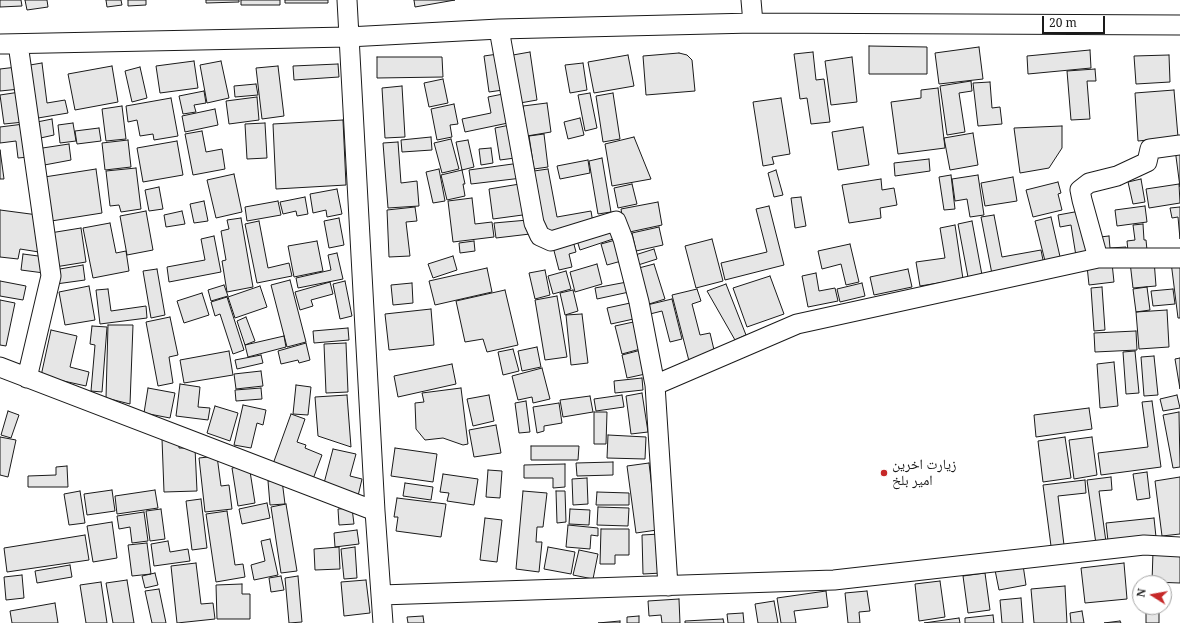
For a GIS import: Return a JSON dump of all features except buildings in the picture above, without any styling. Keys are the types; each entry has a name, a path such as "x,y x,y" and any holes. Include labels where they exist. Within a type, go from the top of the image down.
{"street":[{"path":"347,0 375,511 383,623"},
{"path":"751,0 752,23"},
{"path":"27,378 51,276 9,44 348,37 499,29 752,23 1180,25"},
{"path":"499,29 534,223 540,236 551,241 616,221 624,239 639,302 655,385 668,586"},
{"path":"1098,258 1080,190 1089,183 1117,176 1147,162 1150,149 1180,145"},
{"path":"655,385 797,324 1098,258 1180,258"},
{"path":"0,367 375,511"},
{"path":"381,595 834,580 1144,545 1180,547"}],"place":[{"name":"زیارت اخرین امیر بلخ","path":"884,473"}]}
